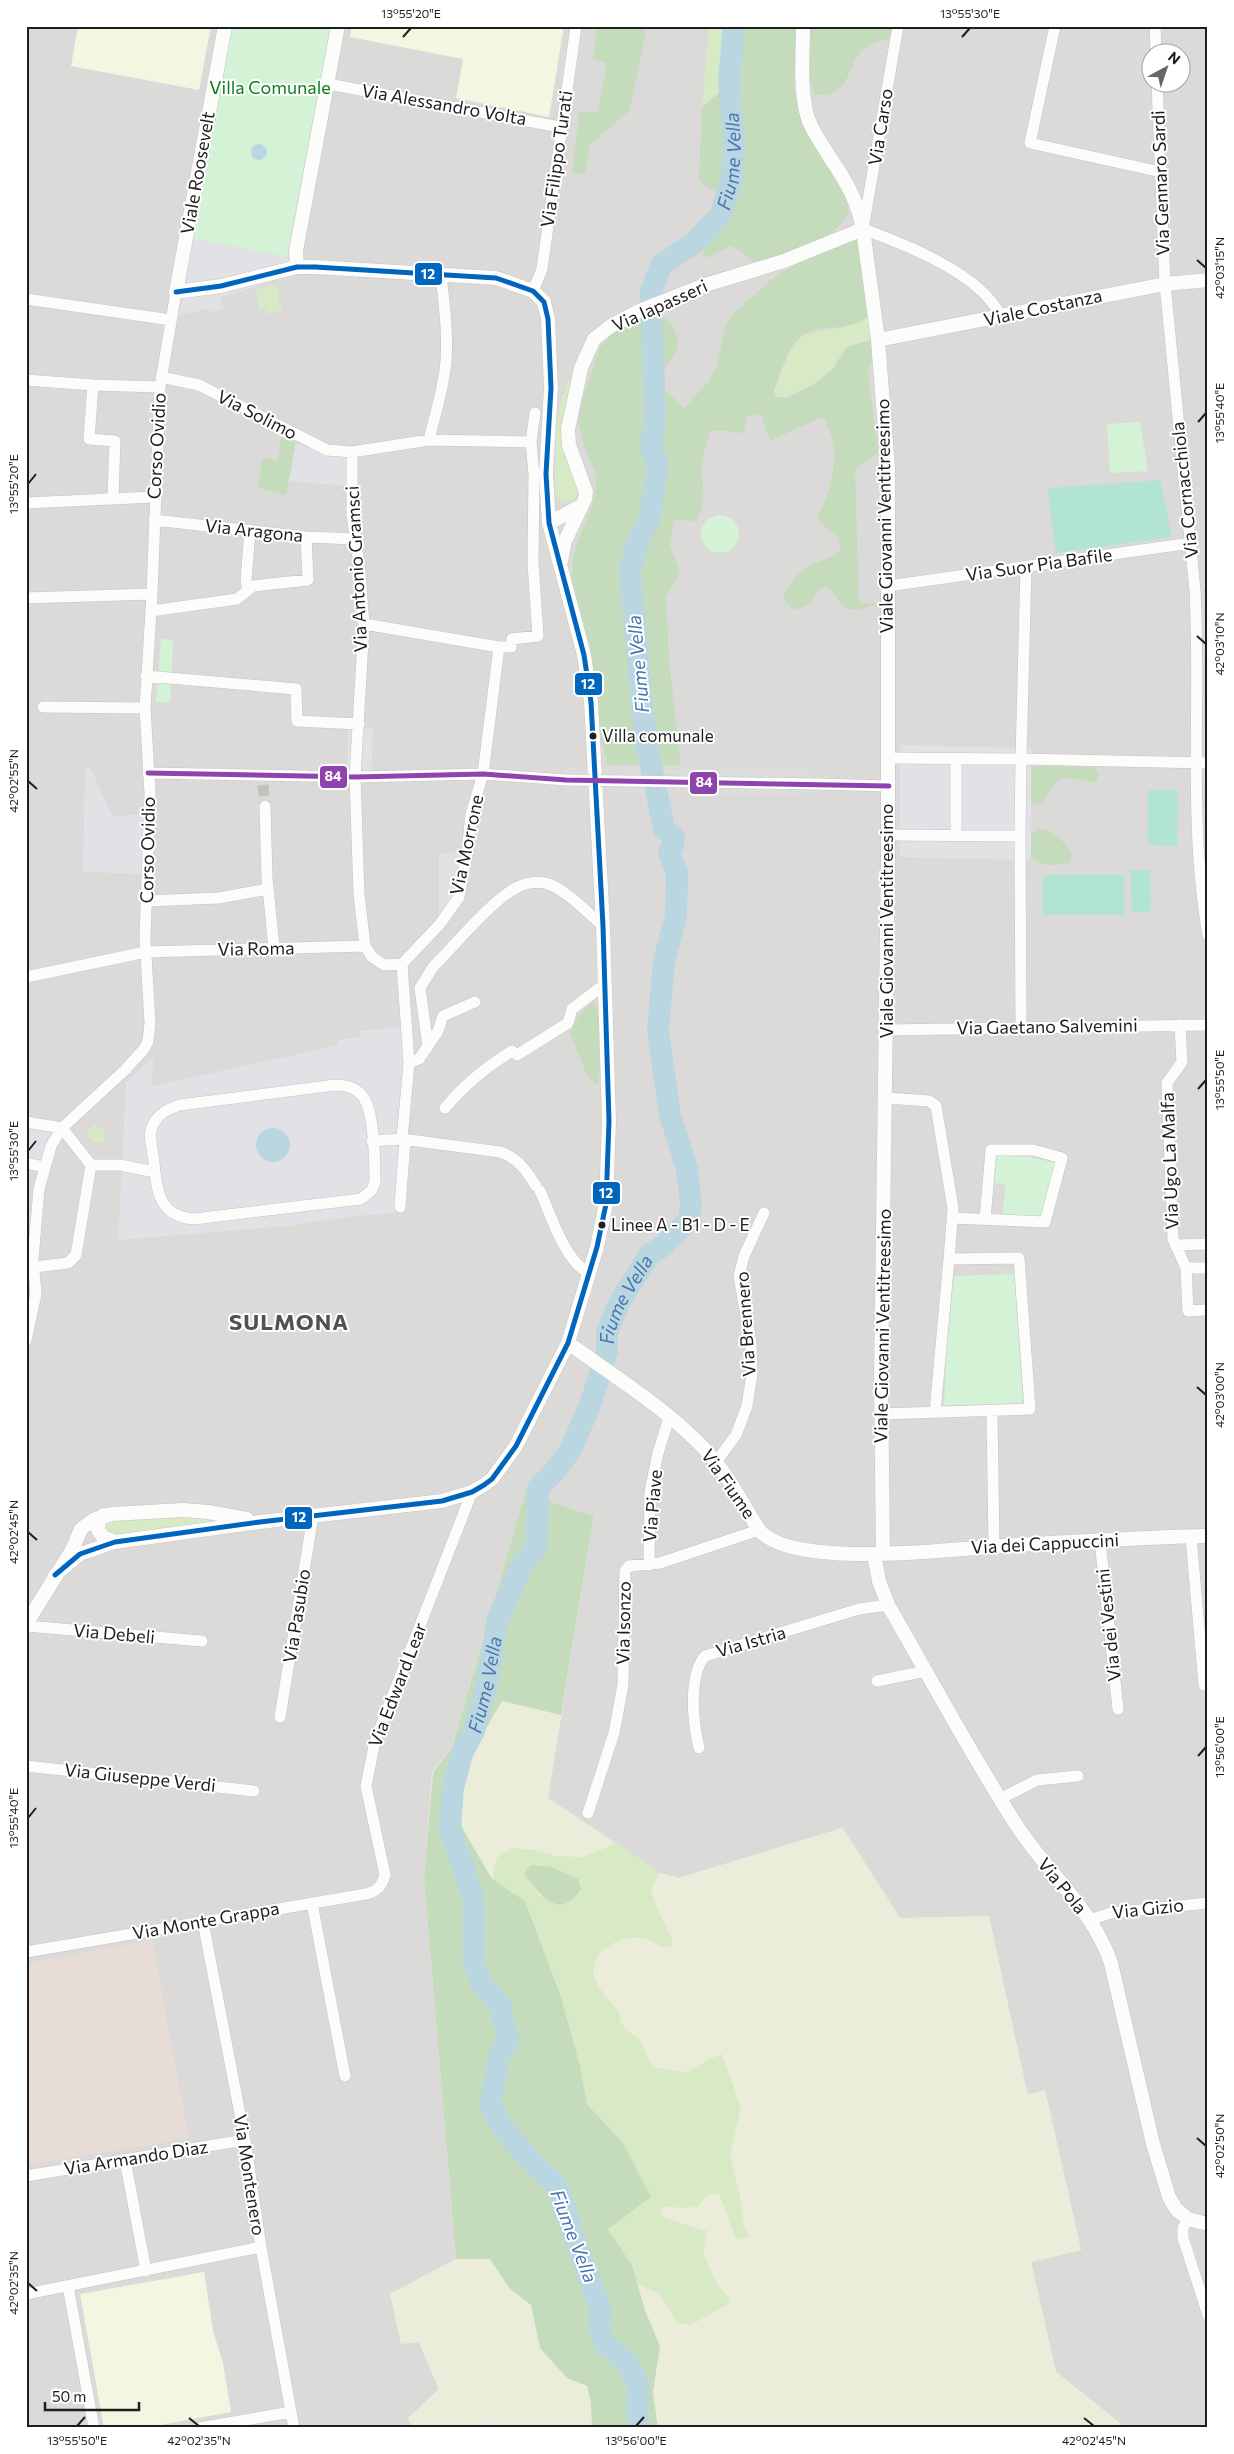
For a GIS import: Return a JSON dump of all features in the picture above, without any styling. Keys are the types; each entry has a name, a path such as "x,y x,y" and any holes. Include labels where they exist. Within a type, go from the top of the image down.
{"street":[{"name":"Viale Roosevelt","path":"171,320 225,26"},
{"path":"296,267 296,252 338,26"},
{"name":"Via Filippo Turati","path":"533,291 542,269 560,127 576,26"},
{"name":"Viale Giovanni Ventitreesimo","path":"803,26 803,82 806,112 814,132 852,192 863,228 878,340 888,442 887,1030 879,1554"},
{"name":"Via Carso","path":"863,228 898,26"},
{"path":"1055,26 1030,143 1161,172"},
{"path":"1155,26 1156,42"},
{"name":"Via Alessandro Volta","path":"328,84 560,127"},
{"name":"Via Gennaro Sardi","path":"1157,92 1165,284"},
{"path":"863,228 937,259 966,279 994,304 1001,317"},
{"name":"Via Iapasseri","path":"560,565 565,541 586,492 569,445 568,429 581,368 594,338 611,326 640,311 702,286 784,261 863,228"},
{"path":"55,1575 80,1554 115,1542 260,1522 442,1501 472,1492 492,1479 516,1446 568,1343 589,1273 607,1195 609,1121 603,926 594,749 588,679 549,523 546,493 551,388 548,319 544,302 533,291 496,278 335,267 296,267 221,286 176,292"},
{"path":"429,440 444,382 446,362 446,324 441,274"},
{"name":"Viale Costanza","path":"878,340 1165,284 1208,280"},
{"name":"Via Cornacchiola","path":"1165,284 1191,543 1198,641 1203,762 1199,863 1208,935"},
{"path":"26,299 171,320"},
{"name":"Corso Ovidio","path":"26,1340 36,1294 31,1262 39,1189 51,1146 62,1128 100,1094 144,1048 150,1024 146,952 150,814 145,708 152,611 154,497 160,382 171,320"},
{"name":"Via Solimo","path":"26,380 92,385 160,382 199,385 327,450 352,452"},
{"path":"92,385 89,438 115,441 112,498"},
{"path":"364,624 499,647 511,647 512,639 538,636 533,563 535,526 531,442 535,413"},
{"path":"352,452 429,440 531,442"},
{"name":"Via Antonio Gramsci","path":"352,452 355,539 364,624 355,776 357,860 365,946"},
{"path":"26,503 154,497"},
{"path":"535,526 549,523 571,513 582,505"},
{"name":"Via Aragona","path":"154,520 306,537 355,539"},
{"path":"248,589 246,580 250,531"},
{"path":"152,611 237,599 248,589 308,580 306,537"},
{"name":"Via Suor Pia Bafile","path":"888,586 1191,543"},
{"path":"1021,1028 1020,836 1026,567"},
{"path":"26,598 152,594"},
{"name":"Via Morrone","path":"402,964 440,924 459,897 471,814 483,774 499,647"},
{"path":"146,676 296,688 297,721 359,724"},
{"path":"43,707 145,708"},
{"path":"888,758 1203,762"},
{"path":"956,759 956,835"},
{"path":"148,773 263,780 483,774 566,780 888,786"},
{"path":"265,806 268,889 274,948"},
{"path":"888,835 1020,836"},
{"path":"428,1046 420,988 433,967 501,898 528,883 546,883 556,887 603,926"},
{"path":"147,900 219,898 268,889"},
{"path":"365,946 372,957 384,965 402,964 409,1063 400,1207"},
{"name":"Via Roma","path":"26,977 146,952 365,946"},
{"path":"445,1108 471,1080 494,1062 512,1051 517,1055 568,1023 572,1010 605,984"},
{"path":"409,1063 419,1059 438,1031 444,1016 475,1002"},
{"name":"Via Ugo La Malfa","path":"1180,1025 1182,1062 1167,1083 1175,1245 1186,1268"},
{"name":"Via Gaetano Salvemini","path":"887,1030 1208,1025"},
{"path":"343,1085 351,1088 365,1099 372,1141 375,1182 367,1195 353,1202 186,1218 170,1211 160,1199 155,1172 151,1138 152,1126 166,1109 180,1105 343,1085"},
{"path":"886,1098 929,1101 936,1106 953,1218 935,1412"},
{"path":"26,1122 62,1128 91,1165 76,1255 68,1263 31,1262"},
{"path":"372,1141 404,1140 500,1152 511,1156 519,1163 538,1189 569,1255 582,1270 589,1273"},
{"path":"953,1218 1045,1222 1062,1158 1033,1150 991,1150 984,1219"},
{"path":"26,1163 44,1167"},
{"path":"91,1165 120,1165 155,1172"},
{"name":"Via Brennero","path":"716,1462 736,1435 747,1406 752,1374 751,1343 739,1276 744,1256 764,1213"},
{"path":"1175,1245 1208,1244"},
{"path":"881,1414 1030,1410 1019,1258 950,1259"},
{"path":"1208,1268 1186,1268 1188,1311 1208,1310"},
{"name":"Via Fiume","path":"568,1343 642,1397 700,1444 716,1462 759,1530 770,1540 783,1545 827,1552 879,1554"},
{"path":"992,1411 994,1546"},
{"name":"Via Piave","path":"649,1565 650,1492 658,1453 669,1418"},
{"name":"Via Edward Lear","path":"382,1884 384,1864 366,1786 369,1766 375,1741 472,1492"},
{"path":"26,1625 72,1550 81,1530 87,1523 102,1515 183,1510 260,1522"},
{"path":"205,1530 215,1522 218,1514"},
{"path":"102,1515 98,1521 98,1530 103,1537 115,1542"},
{"name":"Via Pasubio","path":"280,1716 313,1516"},
{"name":"Via Isonzo","path":"588,1813 614,1733 622,1685 625,1571 629,1566 649,1565 759,1530"},
{"name":"Via dei Cappuccini","path":"879,1554 994,1546 1208,1536"},
{"path":"1191,1537 1204,1685"},
{"name":"Via dei Vestini","path":"1100,1541 1118,1709"},
{"name":"Via Pola","path":"879,1554 879,1581 888,1606 1000,1799 1029,1844 1090,1920 1106,1950 1111,1963 1153,2144 1169,2197 1176,2209 1188,2219"},
{"name":"Via Istria","path":"698,1748 693,1705 698,1668 705,1656 859,1609 888,1606"},
{"name":"Via Debeli","path":"26,1625 202,1641"},
{"path":"876,1681 926,1671"},
{"name":"Via Giuseppe Verdi","path":"26,1766 254,1791"},
{"path":"1000,1799 1037,1780 1078,1776"},
{"name":"Via Monte Grappa","path":"26,1952 372,1892 382,1884"},
{"path":"312,1903 345,2076"},
{"name":"Via Gizio","path":"1090,1920 1111,1913 1208,1903"},
{"name":"Via Montenero","path":"203,1922 245,2140 261,2247 294,2428"},
{"name":"Via Armando Diaz","path":"26,2176 245,2140"},
{"path":"124,2160 146,2271"},
{"path":"1208,2224 1188,2219 1183,2228 1183,2238 1208,2315"},
{"path":"26,2294 261,2247"},
{"path":"68,2286 94,2428"},
{"path":"198,2428 291,2412"}],"shaded area":[{"path":"26,26 1208,26 1208,2428 1126,2428 1056,2372 1031,2262 1081,2250 1045,2090 1028,2095 989,1917 900,1918 842,1828 679,1878 660,1873 548,1798 594,1516 525,1493 452,1746 432,1772 424,1878 456,2259 390,2294 419,2342 439,2390 408,2418 412,2428 26,2428"},
{"path":"78,26 211,26 199,90 71,66"},
{"path":"352,26 564,26 549,117 456,98 463,59 350,37"},
{"path":"587,26 596,26 591,60 605,63 598,111 575,108"},
{"path":"192,238 287,257 297,274 221,297 224,309 209,312 208,309 179,315"},
{"path":"1173,428 1182,536 1176,537 1152,433"},
{"path":"296,443 322,453 347,457 348,486 289,481"},
{"path":"878,453 878,603 859,603 855,467"},
{"path":"348,728 373,729 371,780 347,780"},
{"path":"900,745 1031,748 1031,860 900,857"},
{"path":"91,769 112,816 150,814 148,874 83,872 85,770"},
{"path":"471,851 465,897 442,925 439,923 439,854"},
{"path":"322,902 356,906 359,942 321,942"},
{"path":"563,1020 573,1039 524,1062 516,1047"},
{"path":"401,1027 414,1068 408,1135 411,1147 405,1212 356,1216 288,1226 118,1240 126,1083 153,1057 152,1086 339,1045 338,1040 360,1037 360,1031"},
{"path":"1018,1041 1095,1041 1096,1100 1016,1098"},
{"path":"942,1096 977,1099 972,1121 947,1118"},
{"path":"26,1127 54,1131 39,1168 26,1165"},
{"path":"1194,1275 1208,1275 1208,1302 1194,1303"},
{"path":"1208,1445 1208,1524 1153,1524 1151,1446"},
{"path":"502,1701 561,1715 548,1798 660,1873 679,1878 843,1828 900,1918 989,1916 1028,2095 1045,2090 1081,2250 1031,2262 1056,2372 1126,2428 658,2428 653,2392 660,2346 492,1879 459,1822 465,1773 476,1746"},
{"path":"1080,1925 1099,1977 1030,1988 1021,1927"},
{"path":"152,1940 189,2138 26,2165 26,1964"},
{"path":"456,2259 490,2259 509,2288 531,2305 540,2348 567,2378 587,2385 591,2402 592,2428 494,2428 491,2416 470,2428 412,2428 408,2418 439,2389 419,2342 401,2344 390,2294"},
{"path":"204,2272 213,2331 223,2363 231,2412 144,2428 104,2428 80,2294"}],"green space":[{"name":"Villa Comunale","path":"232,26 331,26 287,257 192,238"},
{"path":"598,26 647,26 630,110 589,146 585,174 572,173 579,112 598,112 607,63 593,59"},
{"path":"709,26 742,26 739,72 736,78 702,107"},
{"path":"742,26 797,26 794,87 802,124 845,193 849,214 830,234 819,241 793,251 753,262 739,250 730,246 707,258 703,254 704,247 720,227 716,191 705,186 699,178 702,107 736,78 739,72"},
{"path":"808,26 895,26 891,36 869,45 861,51 848,77 837,91 828,95 815,95 804,66"},
{"path":"861,237 869,316 852,324 818,329 803,335 797,340 789,353 774,390 776,397 787,398 814,384 834,368 847,347 870,340 873,360 868,370 878,453 855,468 859,603 878,603 852,610 843,605 826,586 818,590 811,603 796,610 786,604 783,595 803,570 840,551 839,538 829,531 817,517 823,506 831,481 834,453 828,428 822,417 770,441 761,414 746,417 744,433 711,430 702,463 703,498 700,514 697,521 674,520 670,546 680,572 666,597 669,659 681,765 607,765 570,588 574,553 595,496 597,478 582,440 578,421 583,398 600,347 614,332 638,318 663,316 674,330 678,344 673,357 661,370 663,388 684,408 709,381 717,365 725,326 737,310 772,279 820,250"},
{"path":"276,285 280,297 277,298 283,309 267,314 265,307 259,309 256,290"},
{"path":"869,316 870,340 846,349 840,355 828,375 814,385 799,393 775,397 774,390 792,347 803,335 845,327"},
{"path":"567,380 571,381 564,412 564,446 578,488 575,498 565,502 557,498 555,493 556,424"},
{"path":"1140,422 1148,471 1110,473 1107,424"},
{"path":"281,437 296,443 286,495 258,488 262,458 278,460"},
{"path":"1160,480 1172,537 1056,553 1047,488"},
{"path":"720,515 733,521 739,534 733,547 720,553 707,547 701,534 707,521"},
{"path":"161,639 173,640 170,702 156,702"},
{"path":"1042,766 1093,767 1099,773 1096,782 1071,778 1060,779 1050,791 1044,803 1036,804 1028,799 1028,768"},
{"path":"1148,790 1178,790 1177,846 1148,845"},
{"path":"1038,828 1049,831 1063,841 1072,855 1070,862 1060,865 1048,865 1037,862 1028,856 1029,836"},
{"path":"1130,870 1150,870 1151,911 1132,912"},
{"path":"1043,875 1124,875 1124,915 1043,915"},
{"path":"594,1001 600,1016 599,1083 595,1084 585,1071 570,1033 579,1014"},
{"path":"95,1124 99,1128 103,1128 105,1143 94,1142 86,1134"},
{"path":"997,1156 1031,1157 1055,1163 1041,1218 1002,1215 1006,1185 995,1183"},
{"path":"1014,1274 1023,1403 944,1405 947,1346 954,1276"},
{"path":"525,1493 594,1516 561,1715 502,1701 476,1746 465,1772 459,1822 492,1879 525,1901 561,1997 580,2065 587,2104 623,2143 651,2197 608,2229 632,2265 645,2310 660,2346 653,2392 658,2428 592,2428 591,2402 587,2386 567,2378 540,2348 531,2305 509,2288 490,2259 456,2259 424,1878 433,1772 452,1747"},
{"path":"206,1516 210,1521 205,1523 110,1535 103,1529 106,1522"},
{"path":"616,1843 660,1873 651,1889 656,1906 673,1941 670,1947 657,1945 642,1938 624,1939 607,1947 595,1961 594,1969 597,1984 620,2013 620,2021 629,2032 640,2040 649,2061 656,2068 688,2072 709,2059 722,2054 741,2108 730,2155 740,2195 744,2227 749,2236 738,2240 718,2193 707,2195 698,2207 679,2208 668,2206 661,2210 662,2217 707,2231 703,2252 718,2286 729,2298 730,2303 691,2325 677,2323 666,2304 658,2295 638,2285 632,2265 608,2229 623,2143 587,2104 580,2065 561,1997 492,1879 497,1857 511,1848 535,1850 557,1856 584,1857","holes":["552,1867 578,1879 540,1896 533,1885"]},
{"path":"531,1865 552,1867 578,1879 581,1889 573,1899 565,1904 550,1901 543,1896 524,1874"}],"water":[{"path":"256,144 262,144 267,149 265,158 256,160 251,155 251,149"},
{"path":"273,1128 285,1133 290,1145 285,1157 273,1162 261,1157 256,1145 261,1133"}],"pier":[{"path":"567,767 819,771 819,797 565,793"}],"waterway":[{"name":"Fiume Vella","path":"637,2428 638,2384 630,2367 604,2343 599,2327 601,2309 580,2255 557,2185 536,2167 505,2131 490,2105 500,2054 508,2039 500,2005 482,1985 474,1963 473,1896 450,1828 453,1788 462,1754 474,1731 486,1688 498,1619 521,1566 536,1549 538,1488 554,1472 570,1451 590,1405 607,1352 607,1333 619,1303 649,1255 664,1245 689,1220 691,1203 687,1169 670,1115 658,1031 664,960 676,917 677,873 669,852 673,846 674,837 664,829 645,736 630,571 639,537 649,521 658,466 651,447 655,418 651,292 661,265 693,244 721,214 732,178 734,144 729,79 734,26"}],"tunnel":[{"path":"263,785 265,806"}],"transit line":[{"name":"12","path":"55,1575 80,1554 115,1542 260,1522 442,1501 472,1492 484,1485 492,1479 516,1446 568,1343 597,1247 606,1204 609,1121 603,926 591,702 584,655 549,523 546,474 551,388 548,319 544,302 533,291 496,278 315,267 297,267 221,286 176,292"},
{"name":"84","path":"148,773 355,777 483,774 566,780 889,786"}],"place":[{"name":"Villa comunale","path":"593,736"},
{"name":"Linee A - B1 - D - E","path":"602,1225"}],"district":[{"name":"SULMONA","path":"289,1322"}]}
